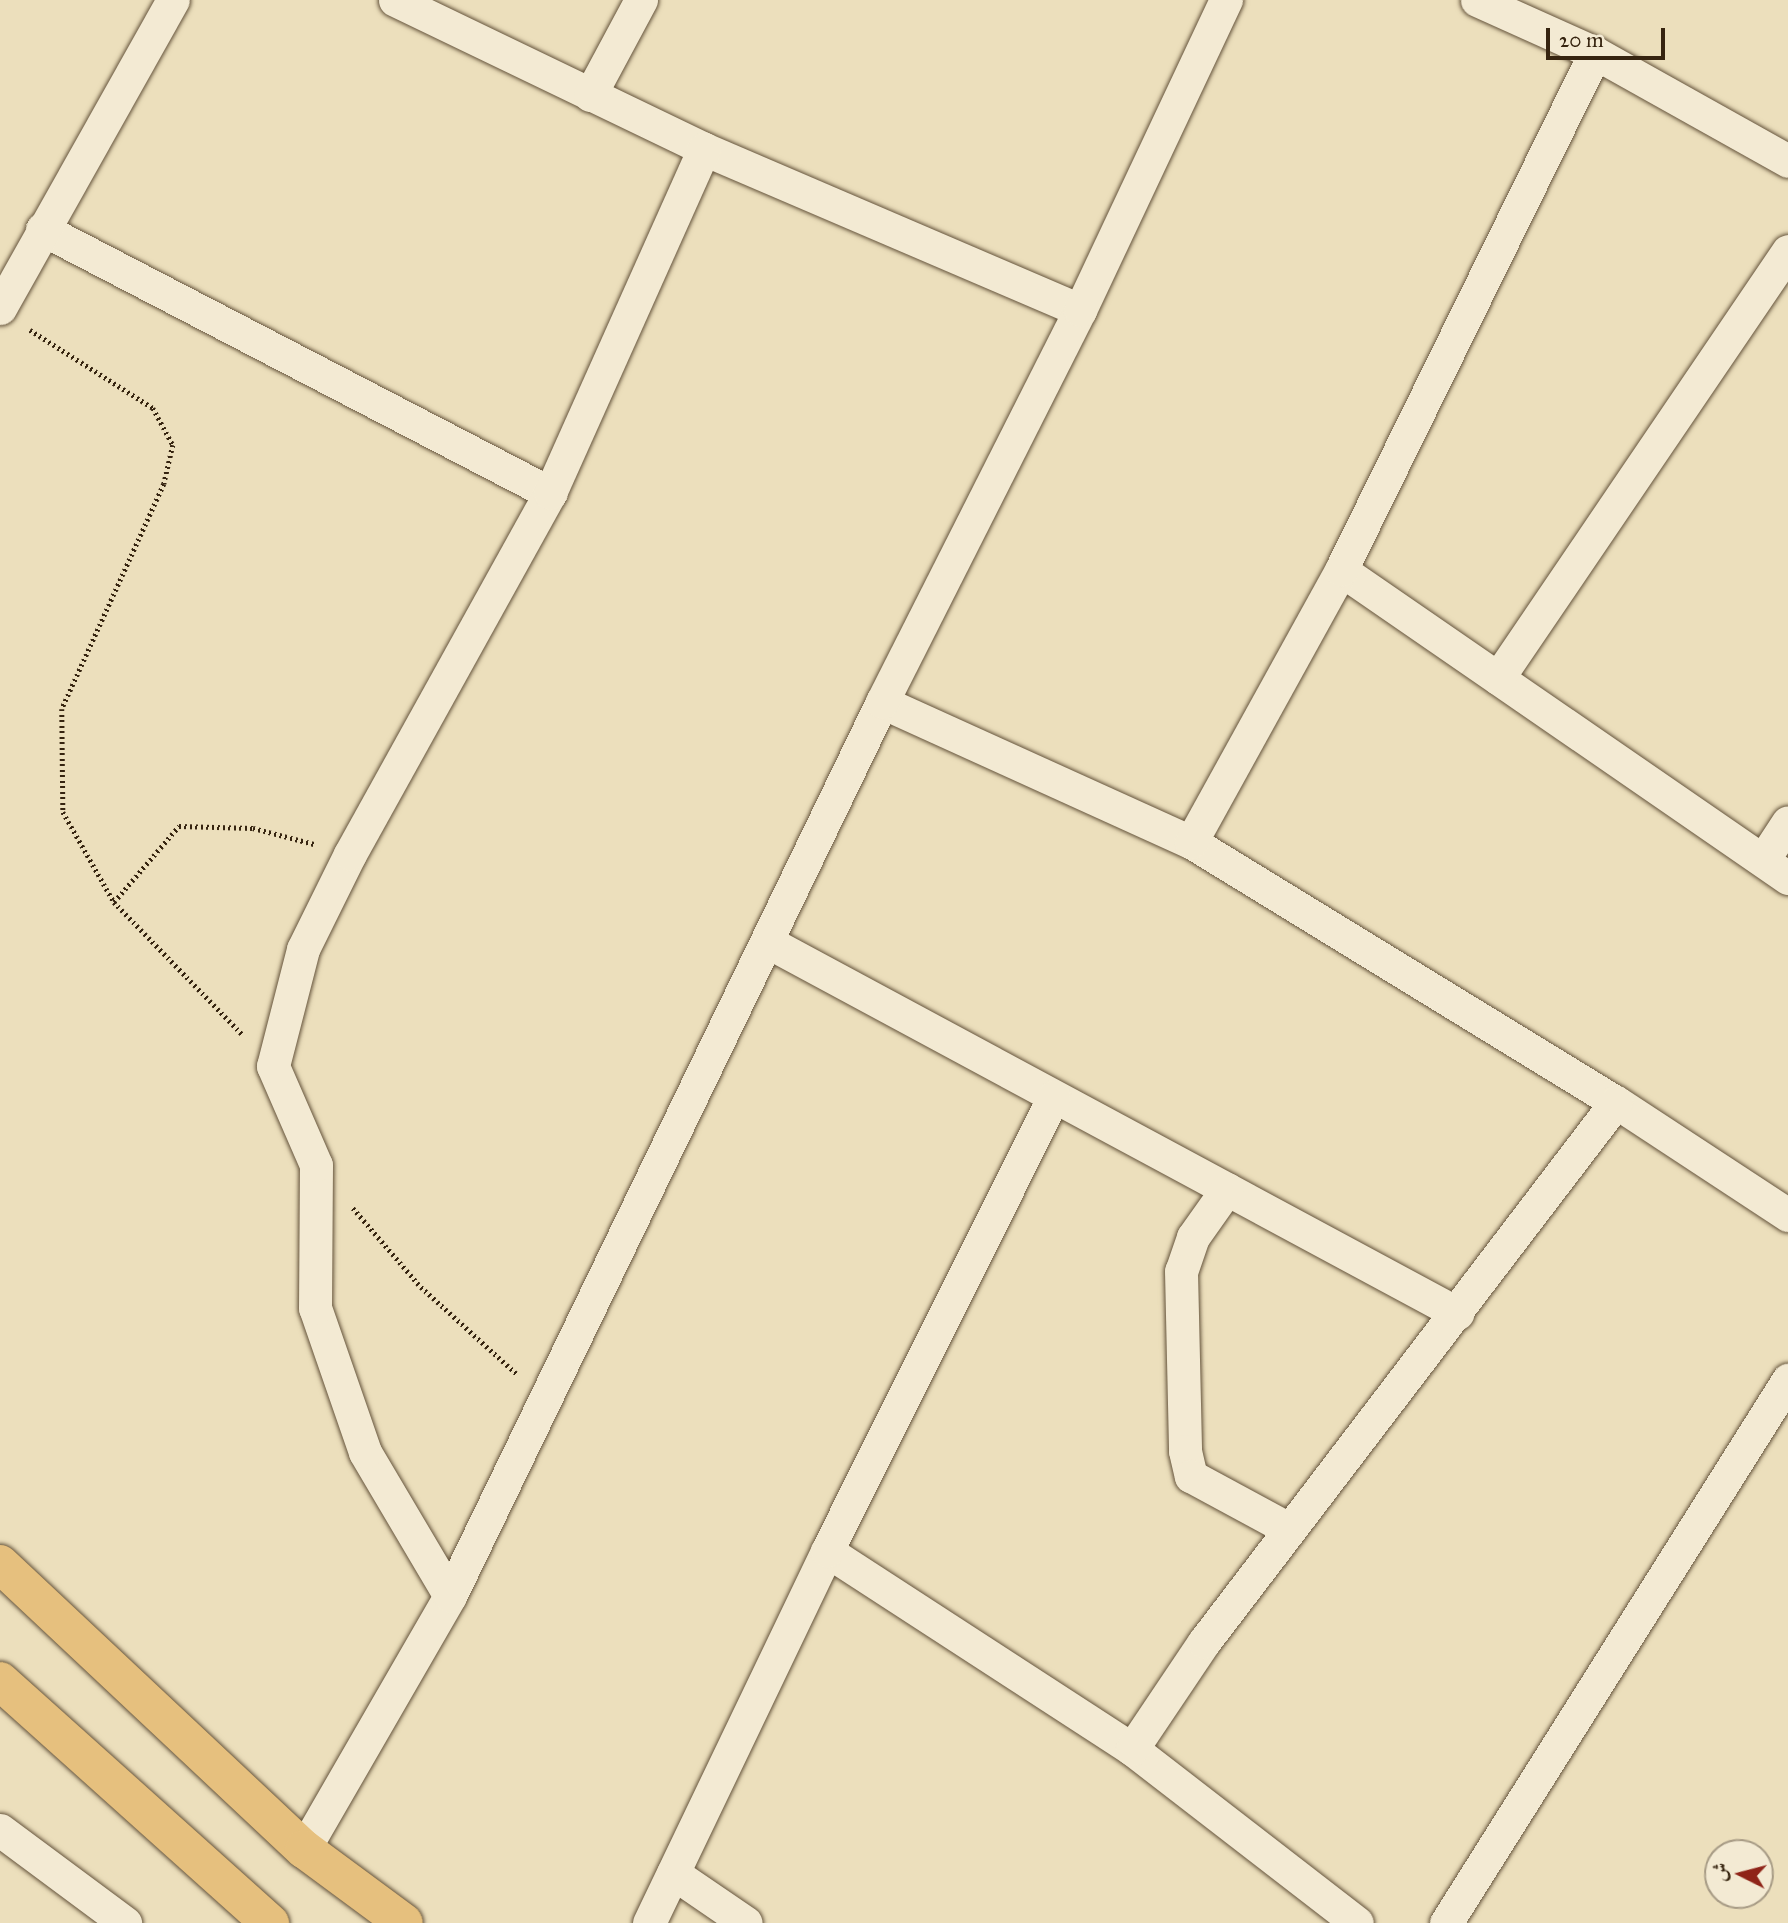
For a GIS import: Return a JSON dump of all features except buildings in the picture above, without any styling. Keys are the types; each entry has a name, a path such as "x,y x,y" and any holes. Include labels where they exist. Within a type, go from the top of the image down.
{"main road":[{"path":"0,1564 304,1849 404,1923"},
{"path":"0,1681 271,1923"}],"street":[{"path":"12,317 42,229 173,0"},
{"path":"395,0 704,149 1080,310"},
{"path":"590,95 641,0"},
{"path":"304,1849 450,1596 542,1397 768,942 882,702 1080,310 1226,0"},
{"path":"1477,0 1595,53 1788,162"},
{"path":"1191,842 1341,570 1595,53"},
{"path":"450,1596 365,1452 315,1308 316,1165 273,1066 303,949 350,854 550,493 704,149"},
{"path":"42,229 550,493"},
{"path":"1498,678 1788,251"},
{"path":"1341,570 1775,869 1788,822"},
{"path":"882,702 1191,842 1616,1102 1788,1215"},
{"path":"768,942 1457,1314"},
{"path":"649,1923 827,1551 1054,1096"},
{"path":"1132,1749 1204,1642 1457,1314 1616,1102"},
{"path":"1227,1189 1193,1237 1181,1271 1185,1451 1191,1476 1289,1529"},
{"path":"1447,1923 1788,1380"},
{"path":"827,1551 1132,1749 1357,1923"},
{"path":"0,1830 125,1923"},
{"path":"673,1873 746,1923"}],"path":[{"path":"12,317 153,408 173,445 164,484 62,709 64,813 114,902 273,1066"},
{"path":"114,902 179,826 253,828 350,854"},
{"path":"316,1165 421,1287 542,1397"}]}
